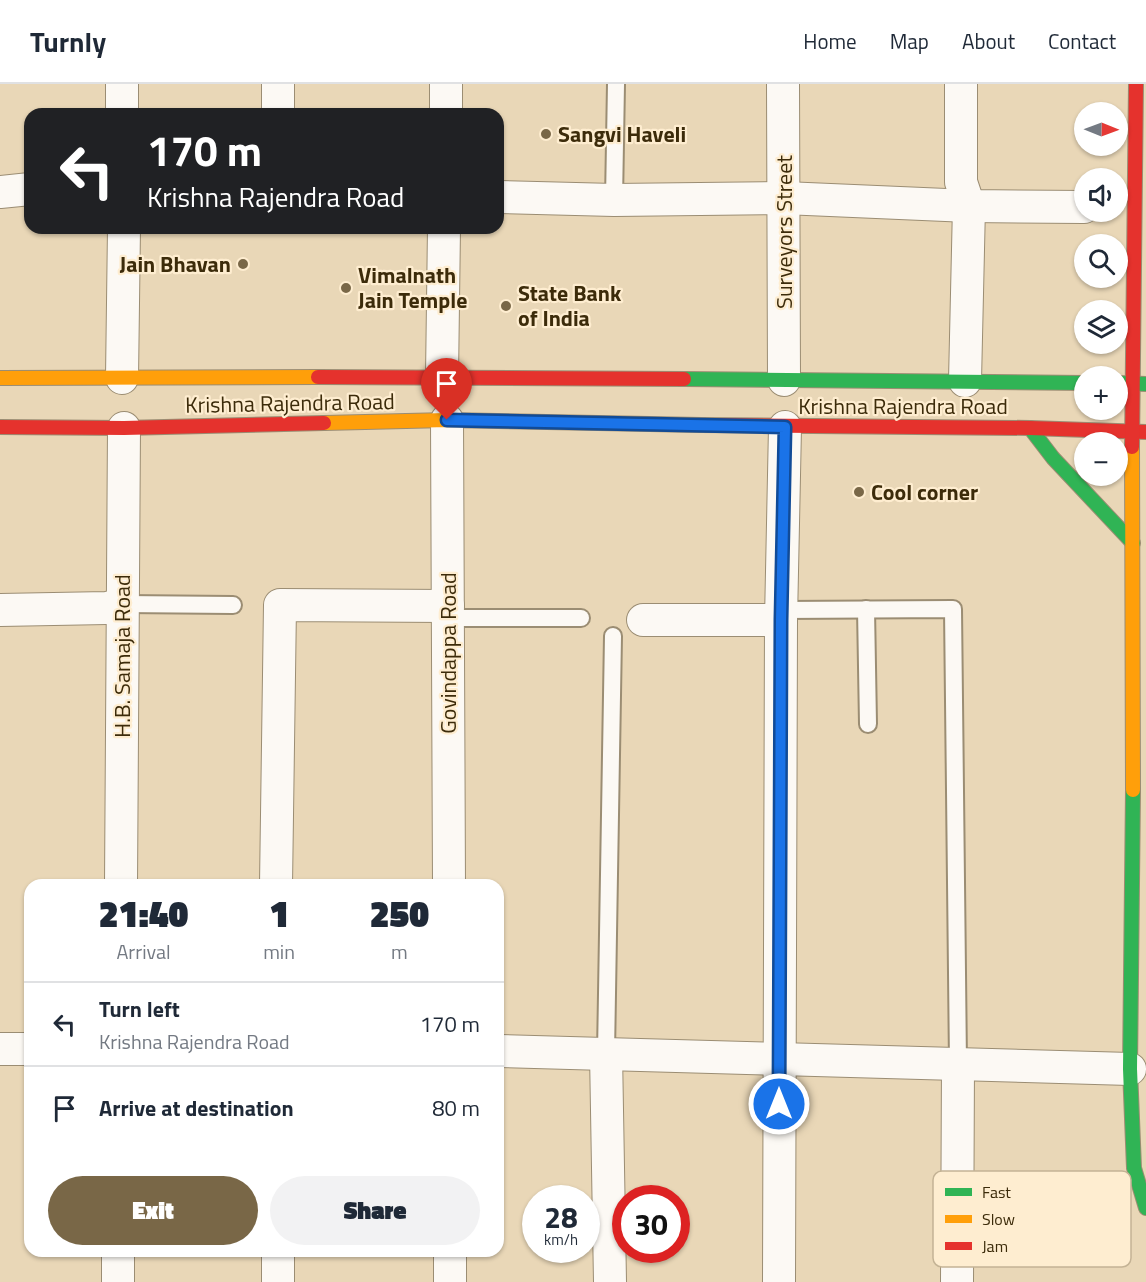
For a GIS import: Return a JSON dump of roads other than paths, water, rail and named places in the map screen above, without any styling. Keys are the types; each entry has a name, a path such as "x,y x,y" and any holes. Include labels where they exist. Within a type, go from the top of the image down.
{"main road":[{"path":"1128,182 1136,84"},
{"path":"1127,222 1140,384 1133,543 1130,1069 1134,1168 1146,1208"},
{"name":"Krishna Rajendra Road","path":"0,376 19,378 442,377 1074,383"},
{"name":"Krishna Rajendra Road","path":"0,428 124,428 447,420 785,427 1030,428 1139,432"},
{"path":"0,442 48,428"},
{"path":"1030,428 1053,458 1133,543"}],"street":[{"path":"122,84 123,108"},
{"path":"278,84 278,108"},
{"path":"446,84 446,108"},
{"name":"Surveyors Street","path":"783,84 784,380"},
{"path":"961,84 961,182 969,206 965,381"},
{"path":"0,192 24,190"},
{"path":"504,197 615,200 784,198 969,206 1074,207"},
{"path":"122,378 123,234"},
{"path":"442,377 444,234"},
{"name":"Govindappa Road","path":"447,420 449,879"},
{"path":"779,1282 781,615 785,427"},
{"name":"H.B. Samaja Road","path":"121,879 124,428"},
{"path":"0,610 107,608 123,604"},
{"path":"276,879 280,605 448,612"},
{"path":"643,620 781,615"},
{"path":"0,1049 24,1049"},
{"path":"504,1051 1130,1069"},
{"path":"606,1053 610,1282"},
{"path":"958,1064 958,1171"},
{"path":"118,1257 118,1282"},
{"path":"278,1257 278,1282"},
{"path":"450,1257 450,1282"},
{"path":"957,1267 957,1282"}],"lane":[{"path":"615,200 616,84"},
{"path":"123,604 233,605"},
{"path":"866,609 867,724"},
{"path":"781,615 866,609 953,609 958,1064"},
{"path":"448,612 581,618"},
{"path":"606,1053 613,636"}],"place":[{"name":"Sangvi Haveli","path":"546,134"},
{"name":"Jain Bhavan","path":"243,264"},
{"name":"Vimalnath Jain Temple","path":"346,288"},
{"name":"State Bank of India","path":"506,306"},
{"name":"Cool corner","path":"859,492"}]}
